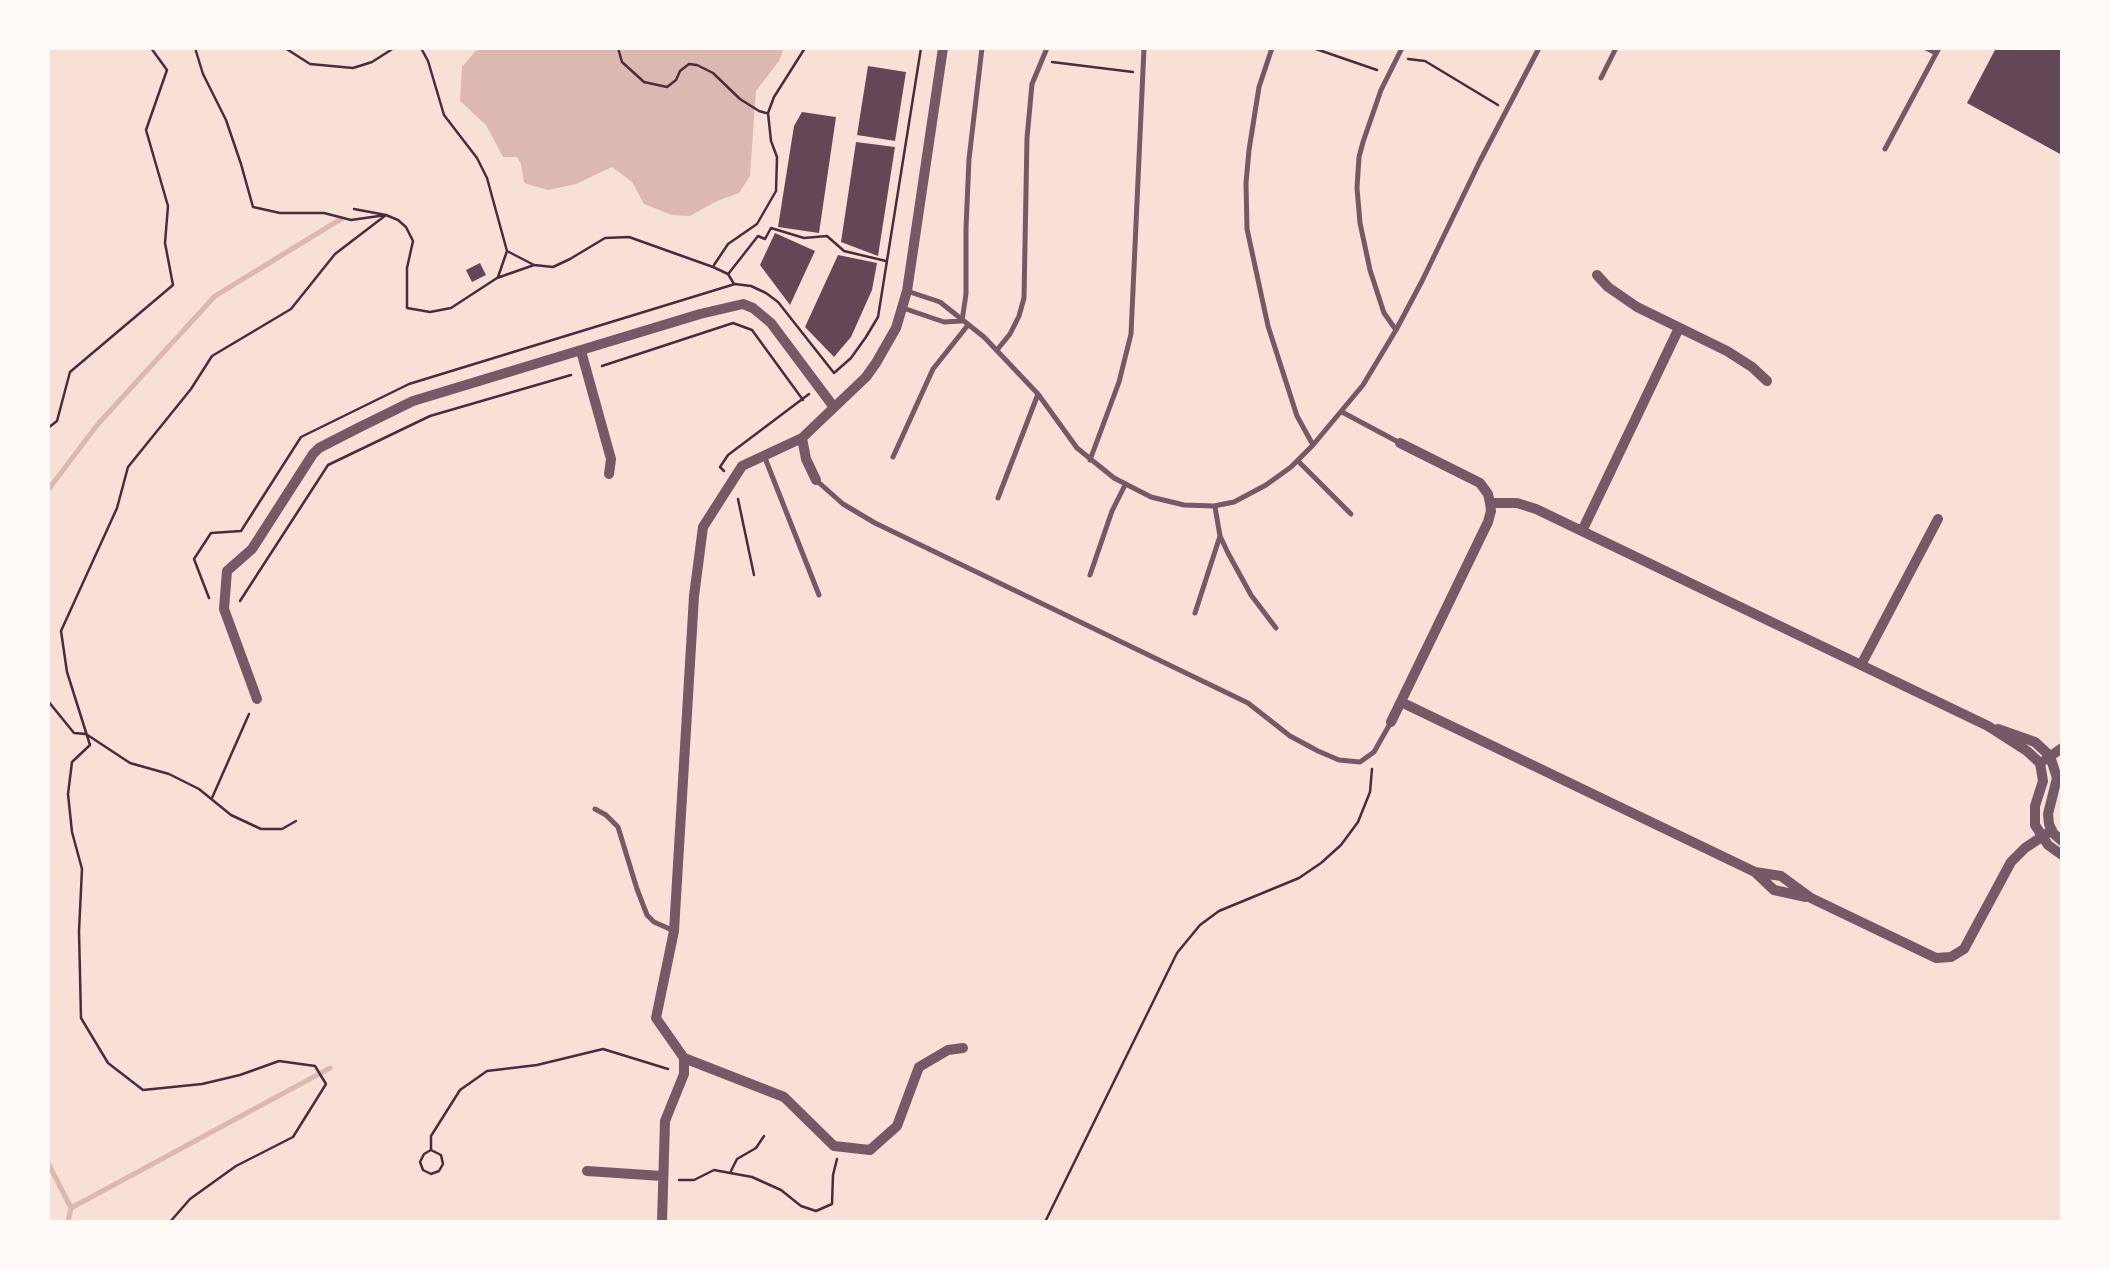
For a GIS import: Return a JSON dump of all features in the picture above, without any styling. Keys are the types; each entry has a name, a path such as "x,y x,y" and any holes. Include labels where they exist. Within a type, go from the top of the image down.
{"street":[{"path":"944,48 907,290 896,328 866,377 802,438 742,466 702,527 694,596 674,930 656,1018 684,1058 784,1097 834,1146 870,1150 897,1126 919,1067 948,1050 963,1048"},
{"path":"1597,274 1628,302 1741,359 1767,381"},
{"path":"257,699 224,609 227,570 252,549 320,448 413,401 743,304 771,323 833,406"},
{"path":"1582,532 1679,328"},
{"path":"581,351 610,459 609,474"},
{"path":"802,438 806,460 816,480"},
{"path":"1391,722 1491,511 1488,494 1480,483 1400,442"},
{"path":"1490,503 1527,506 1988,726 2045,760"},
{"path":"1861,665 1938,519"},
{"path":"1401,702 1755,872 1774,890 1811,898 1936,958 1958,954 1970,940 2012,862 2046,833"},
{"path":"2062,748 2045,760 2034,814 2046,833 2048,845 2062,856"},
{"path":"2046,833 2062,840"},
{"path":"662,1222 665,1121 684,1074 684,1058"},
{"path":"587,1171 662,1178"}],"lane":[{"path":"893,456 933,369 965,323 967,189 982,48"},
{"path":"997,350 1014,325 1024,298 1027,138 1032,84 1047,48"},
{"path":"1090,460 1119,382 1131,334 1144,48"},
{"path":"1272,48 1251,133 1246,228 1268,326 1297,416 1313,445"},
{"path":"1396,330 1384,314 1370,270 1357,188 1362,142 1402,48"},
{"path":"907,290 951,309 1038,394 1065,434 1090,460 1126,485 1184,505 1214,506 1250,494 1298,461 1363,384 1396,330 1539,48"},
{"path":"1601,78 1616,48"},
{"path":"1885,149 1938,50 1926,48"},
{"path":"902,308 944,322 965,323"},
{"path":"998,498 1038,394"},
{"path":"1342,412 1400,442"},
{"path":"764,455 819,595"},
{"path":"1298,461 1351,514"},
{"path":"816,480 842,504 875,523 1248,704 1290,736 1339,760 1360,762 1374,752 1391,722"},
{"path":"1090,575 1112,510 1126,485"},
{"path":"1214,506 1220,536 1252,596 1276,628"},
{"path":"1196,613 1220,536"},
{"path":"595,809 618,826 647,915 674,930"}],"path":[{"path":"48,428 57,421 70,372 173,284 165,243 168,206 146,130 166,70 151,48"},
{"path":"194,48 226,120 253,207 280,213 324,213 351,220 386,215"},
{"path":"285,48 310,64 353,68 394,48"},
{"path":"421,48 444,115 477,158 487,178 507,251 497,278"},
{"path":"618,48 622,62 644,82 667,87 689,64 697,65 713,74 740,100 768,113"},
{"path":"712,267 728,244 757,224 776,191 778,157 771,141 768,113 805,48"},
{"path":"754,576 734,478 720,467 728,455 803,400 851,358 878,316 922,48"},
{"path":"1313,48 1366,68 1390,71"},
{"path":"1397,57 1425,61 1506,109"},
{"path":"1041,58 1061,64 1142,72"},
{"path":"354,209 386,215 406,227 413,241 407,268 407,308 430,312 450,308 497,278 534,265 553,266 604,238 628,237 728,274 734,284"},
{"path":"170,1222 190,1199 236,1166 293,1137 326,1084 315,1066 279,1061 240,1076 143,1090 108,1063 81,1018 78,931 82,869 72,832 68,794 72,762 90,745 67,672 60,631 117,508 128,467 191,390 212,356 292,309 335,254 386,215"},
{"path":"728,274 758,236 765,239 771,228 804,238 827,236 844,250 888,261"},
{"path":"507,251 534,265"},
{"path":"208,596 194,559 211,533 240,531 301,437 409,384 734,284 766,292 778,302 834,373"},
{"path":"228,620 328,465 430,416 732,324 752,330 803,400"},
{"path":"212,798 257,699"},
{"path":"48,702 74,733 86,734 130,762 170,774 199,789 231,815 260,829 282,829 296,821"},
{"path":"1045,1222 1177,953 1200,925 1220,911 1299,878 1341,845 1358,822 1370,792 1374,752"},
{"path":"431,1150 431,1136 460,1090 487,1071 603,1049 684,1074"},
{"path":"730,1172 737,1159 756,1148 764,1136"},
{"path":"662,1178 694,1180 714,1170 752,1176 816,1211 832,1204 833,1174 840,1147"},
{"path":"431,1150 443,1159 442,1168 435,1173 421,1166 424,1154 431,1150"}],"shaded area":[{"path":"478,48 784,48 756,91 750,176 739,193 690,216 672,215 644,204 632,182 612,167 576,184 548,190 524,183 517,157 503,157 486,125 460,101 462,67"}],"building":[{"path":"1996,48 2062,50 2062,155 1967,103"},
{"path":"868,66 906,72 895,141 857,135"},
{"path":"802,112 836,117 819,233 778,227 794,126"},
{"path":"856,142 895,147 878,256 841,242"},
{"path":"775,233 815,251 790,305 760,265"},
{"path":"838,255 877,263 872,290 851,337 834,357 805,327"},
{"path":"480,263 486,275 472,282 466,270"}],"waterway":[{"path":"48,490 98,424 215,296 341,219"},
{"path":"71,1208 330,1068"},
{"path":"48,1163 71,1208 68,1222"}]}
